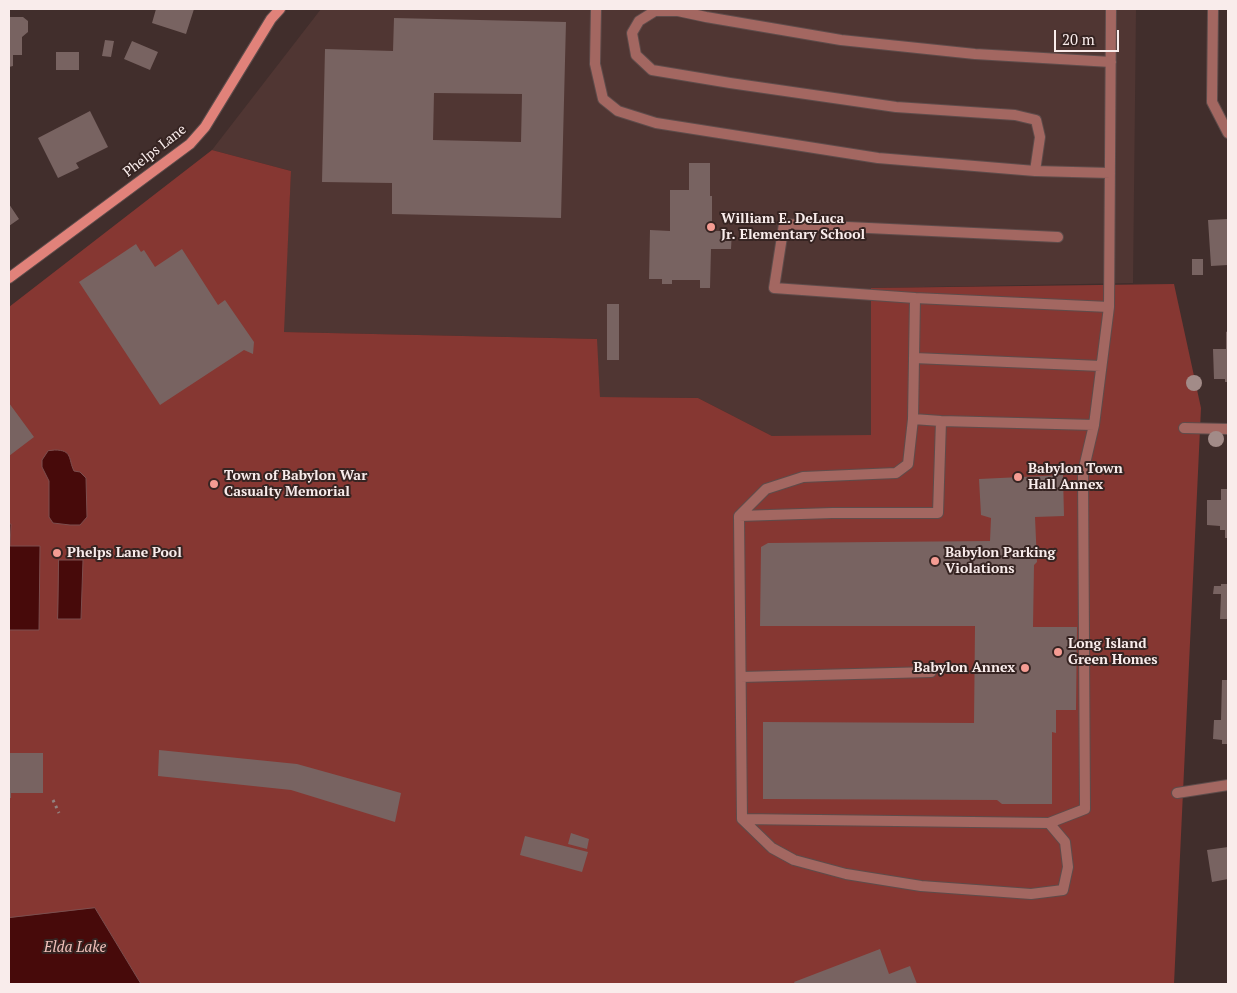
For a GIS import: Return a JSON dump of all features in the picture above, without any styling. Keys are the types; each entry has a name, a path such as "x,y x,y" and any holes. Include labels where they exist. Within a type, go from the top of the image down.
{"street":[{"name":"Phelps Lane","path":"9,278 190,144 205,127 271,19 280,9"},
{"path":"596,9 595,64 603,99 618,111 656,123 878,158 1035,170 1110,173"},
{"path":"742,818 1049,822 1085,809 1083,472 1094,425 1109,307 1111,9"},
{"path":"1213,9 1212,102 1228,132"},
{"path":"1035,170 1040,137 1036,120 1015,115 896,107 652,70 636,55 632,34 639,22 654,11 678,11 841,40 975,54 1111,62"},
{"path":"1058,237 784,224 774,288 915,298 1109,307"},
{"path":"915,298 913,420 908,464 896,473 803,477 766,489 739,516 742,818 772,848 794,860 846,874 921,886 1031,894 1063,890 1068,868 1065,842 1049,822"},
{"path":"914,358 1101,366"},
{"path":"913,420 1094,425"},
{"path":"739,516 832,512 938,513 941,421"},
{"path":"1184,428 1228,429"},
{"path":"741,677 931,672"},
{"path":"1177,793 1228,785"}],"path":[{"path":"53,800 59,813"}],"shaded area":[{"name":"William E. DeLuca Jr. Elementary School","path":"321,9 1136,9 1133,283 871,288 871,436 772,436 698,398 600,397 596,339 283,332 291,171 212,150"},
{"path":"212,150 291,171 284,332 597,339 600,397 698,398 772,436 871,435 871,288 1174,284 1201,408 1174,984 141,984 95,908 9,918 9,307"}],"water":[{"path":"55,450 67,453 74,471 80,472 86,478 87,517 80,525 53,523 49,517 49,481 42,467 42,460 48,451"},
{"path":"9,524 11,524 10,546 40,546 39,630 9,630"},
{"path":"59,560 83,560 81,619 58,619"},
{"name":"Elda Lake","path":"95,908 141,984 9,984 9,918"}],"building":[{"path":"156,9 194,9 186,34 152,23"},
{"path":"9,17 23,17 28,21 28,32 22,37 22,55 13,55 13,66 9,67"},
{"path":"394,18 566,22 561,218 392,214 392,183 322,182 325,49 393,51","holes":["434,93 522,94 521,142 433,140"]},
{"path":"105,40 114,41 111,57 102,56"},
{"path":"132,41 158,52 150,70 124,59"},
{"path":"56,52 79,52 79,70 56,70"},
{"path":"90,111 108,147 76,163 79,168 58,178 38,138"},
{"path":"689,163 710,163 712,231 732,231 731,249 711,249 710,288 700,288 700,280 672,280 672,284 662,284 662,279 649,279 650,230 670,231 670,190 689,190"},
{"path":"9,204 19,219 9,226"},
{"path":"1228,219 1228,265 1211,266 1208,220"},
{"path":"136,244 141,252 144,250 155,267 182,249 218,305 225,300 254,342 253,354 244,350 160,405 79,282"},
{"path":"1192,259 1203,259 1203,275 1192,275"},
{"path":"607,304 619,304 619,360 607,360"},
{"path":"1228,331 1228,382 1225,382 1225,379 1214,379 1213,349 1226,349 1226,332"},
{"path":"9,403 34,437 9,456"},
{"name":"Babylon Annex","path":"1063,475 1064,516 1035,517 1037,562 1034,565 1033,627 1077,627 1076,710 1056,710 1056,733 1052,732 1052,804 1002,804 997,800 763,799 763,722 974,723 975,626 760,626 761,547 768,543 990,541 991,518 981,515 979,479"},
{"path":"1221,489 1228,489 1228,538 1225,538 1225,530 1220,530 1220,526 1207,525 1207,500 1221,500"},
{"path":"1221,584 1228,584 1228,619 1220,619 1221,594 1213,594 1214,586 1221,586"},
{"path":"1222,680 1228,680 1228,744 1222,744 1222,740 1213,739 1214,720 1221,720"},
{"path":"159,750 297,764 401,793 395,822 291,790 158,776"},
{"path":"9,753 43,753 43,793 11,793 11,798 9,798"},
{"path":"571,833 589,839 587,849 568,844"},
{"path":"525,836 588,852 582,872 520,855"},
{"path":"1228,847 1228,879 1212,882 1207,850"},
{"path":"880,949 889,974 910,966 917,984 795,984 794,982"}],"place":[{"name":"William E. DeLuca Jr. Elementary School","path":"711,227"},
{"name":"Babylon Town Hall Annex","path":"1018,477"},
{"name":"Town of Babylon War Casualty Memorial","path":"214,484"},
{"name":"Phelps Lane Pool","path":"57,553"},
{"name":"Babylon Parking Violations","path":"935,561"},
{"name":"Long Island Green Homes","path":"1058,652"},
{"name":"Babylon Annex","path":"1025,668"}]}
